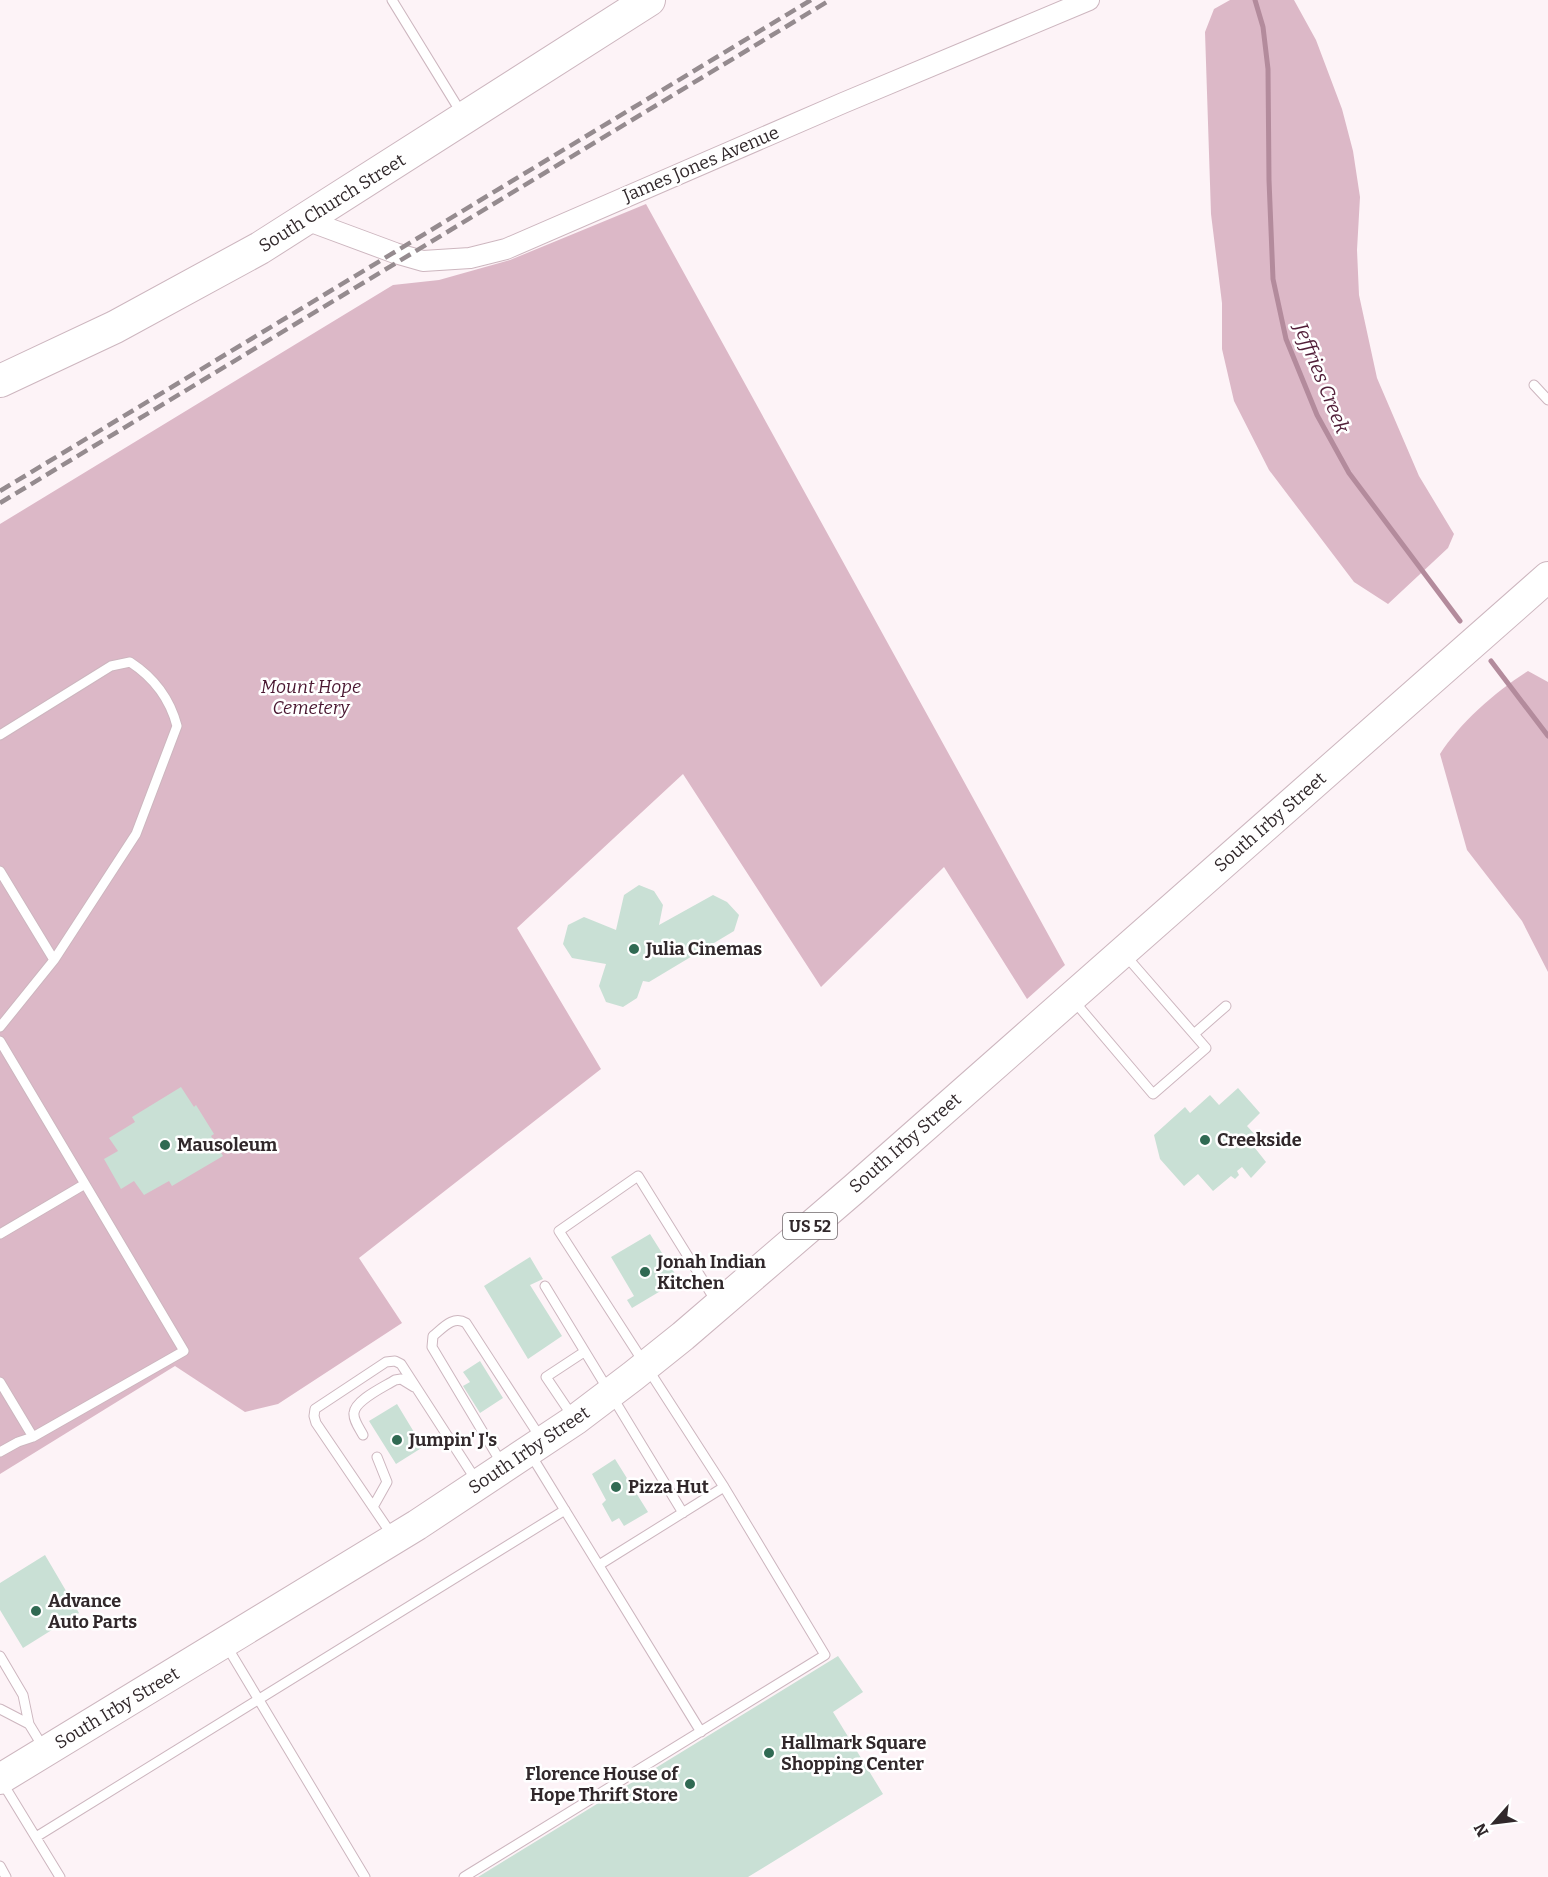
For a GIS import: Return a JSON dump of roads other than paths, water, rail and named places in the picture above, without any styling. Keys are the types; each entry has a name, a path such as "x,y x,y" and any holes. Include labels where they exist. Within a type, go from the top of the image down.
{"highway":[{"name":"South Church Street","path":"0,381 150,309 260,248 649,0"}],"main road":[{"name":"South Irby Street","path":"0,1779 394,1539 575,1420 609,1394 718,1305 1548,577"}],"street":[{"name":"James Jones Avenue","path":"306,220 423,261 470,258 506,249 1089,0"}],"lane":[{"path":"392,0 465,118"},
{"path":"1534,385 1548,400"},
{"path":"0,735 111,666 130,662 146,672 162,693 173,711 177,726 136,834 54,960 0,1027"},
{"path":"0,871 54,960"},
{"path":"1071,997 1153,1094 1206,1048 1123,952"},
{"path":"1194,1034 1226,1006"},
{"path":"0,1041 184,1351 33,1437 0,1452"},
{"path":"464,1877 825,1655 724,1488 559,1231 638,1176 718,1305"},
{"path":"0,1234 85,1184"},
{"path":"545,1286 683,1513"},
{"path":"525,1453 466,1323 454,1320 433,1336 432,1347 525,1453 565,1510 701,1732"},
{"path":"575,1420 546,1377 584,1352"},
{"path":"394,1539 316,1423 314,1416 315,1409 386,1362 395,1361 401,1364 479,1484"},
{"path":"363,1435 353,1413 357,1404 395,1380 401,1379 421,1392"},
{"path":"0,1382 33,1437"},
{"path":"373,1507 387,1482 377,1457"},
{"path":"599,1565 724,1488"},
{"path":"36,1837 565,1510"},
{"path":"224,1643 365,1877"},
{"path":"0,1656 23,1695 29,1725 45,1751"},
{"path":"0,1709 29,1725"},
{"path":"0,1779 60,1877"},
{"path":"0,1866 6,1877"}],"waterway":[{"name":"Jeffries Creek","path":"1255,0 1263,27 1268,69 1273,279 1286,339 1317,415 1349,473 1460,621"},
{"name":"Jeffries Creek","path":"1491,661 1548,736"}],"railway":[{"path":"0,491 811,0"},
{"path":"0,503 830,0"}],"place":[{"name":"Julia Cinemas","path":"634,949"},
{"name":"Creekside","path":"1205,1140"},
{"name":"Mausoleum","path":"165,1145"},
{"name":"Jonah Indian Kitchen","path":"645,1272"},
{"name":"Jumpin' J's","path":"397,1440"},
{"name":"Pizza Hut","path":"616,1487"},
{"name":"Advance Auto Parts","path":"36,1611"},
{"name":"Hallmark Square Shopping Center","path":"769,1753"},
{"name":"Florence House of Hope Thrift Store","path":"690,1784"}],"park label":[{"name":"Mount Hope Cemetery","path":"311,697"}]}
